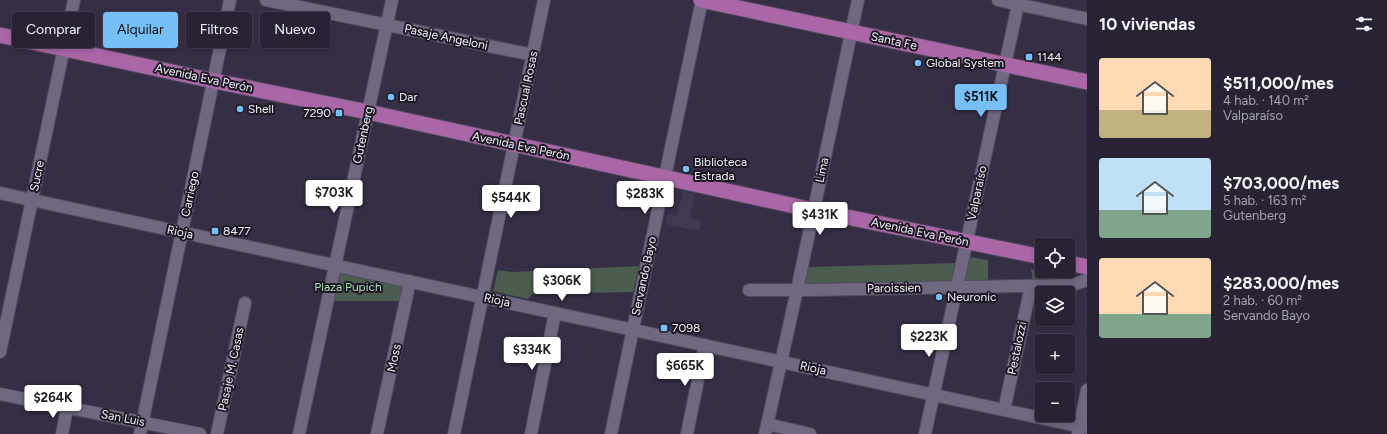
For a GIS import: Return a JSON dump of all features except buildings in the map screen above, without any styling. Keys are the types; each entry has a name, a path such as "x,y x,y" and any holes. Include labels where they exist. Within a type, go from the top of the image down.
{"main road":[{"name":"Santa Fe","path":"702,0 1087,82"},
{"name":"Avenida Eva Perón","path":"0,35 368,112 813,210 1035,256"},
{"path":"1075,264 1087,267"}],"street":[{"name":"Sucre","path":"0,352 74,0"},
{"name":"Carriego","path":"140,434 230,0"},
{"name":"Pasaje Angeloni","path":"266,0 533,55"},
{"name":"Gutenberg","path":"299,434 392,0"},
{"name":"Pascual Rosas","path":"454,434 544,0"},
{"name":"Servando Bayo","path":"611,434 702,0"},
{"name":"Lima","path":"766,429 858,0"},
{"path":"998,0 1018,2 1087,18"},
{"name":"Valparaíso","path":"925,434 1018,2"},
{"name":"Rioja","path":"0,193 934,394 1081,429"},
{"name":"Paroissien","path":"749,290 1072,285 1087,280"},
{"name":"Moss","path":"378,434 410,282"},
{"name":"Pestalozzi","path":"1004,410 1031,286"},
{"name":"Pasaje M. Casas","path":"217,434 245,303"},
{"path":"531,434 555,313"},
{"path":"687,434 705,345"},
{"path":"1081,429 1087,390"},
{"name":"San Luis","path":"0,394 200,434"},
{"path":"62,434 67,408"},
{"path":"766,429 810,434"}],"shaded area":[{"path":"683,191 695,194 690,218 701,220 699,231 665,224 667,214 677,216"}],"green space":[{"path":"969,257 988,260 988,283 964,283"},
{"path":"956,263 952,283 803,287 807,267"},
{"path":"639,266 633,292 532,294 528,299 493,291 498,270 512,272"},
{"path":"1031,269 1035,270 1035,278 1060,278 1060,281 1033,282"},
{"name":"Plaza Pupich","path":"337,271 407,285 404,301 330,301"}],"place":[{"name":"1144","path":"1029,57"},
{"name":"Global System","path":"918,63"},
{"name":"Dar","path":"391,97"},
{"name":"Shell","path":"240,109"},
{"name":"7290","path":"339,113"},
{"name":"Biblioteca Estrada","path":"686,169"},
{"name":"8477","path":"215,231"},
{"name":"Neuronic","path":"939,297"},
{"name":"7098","path":"664,328"}]}
